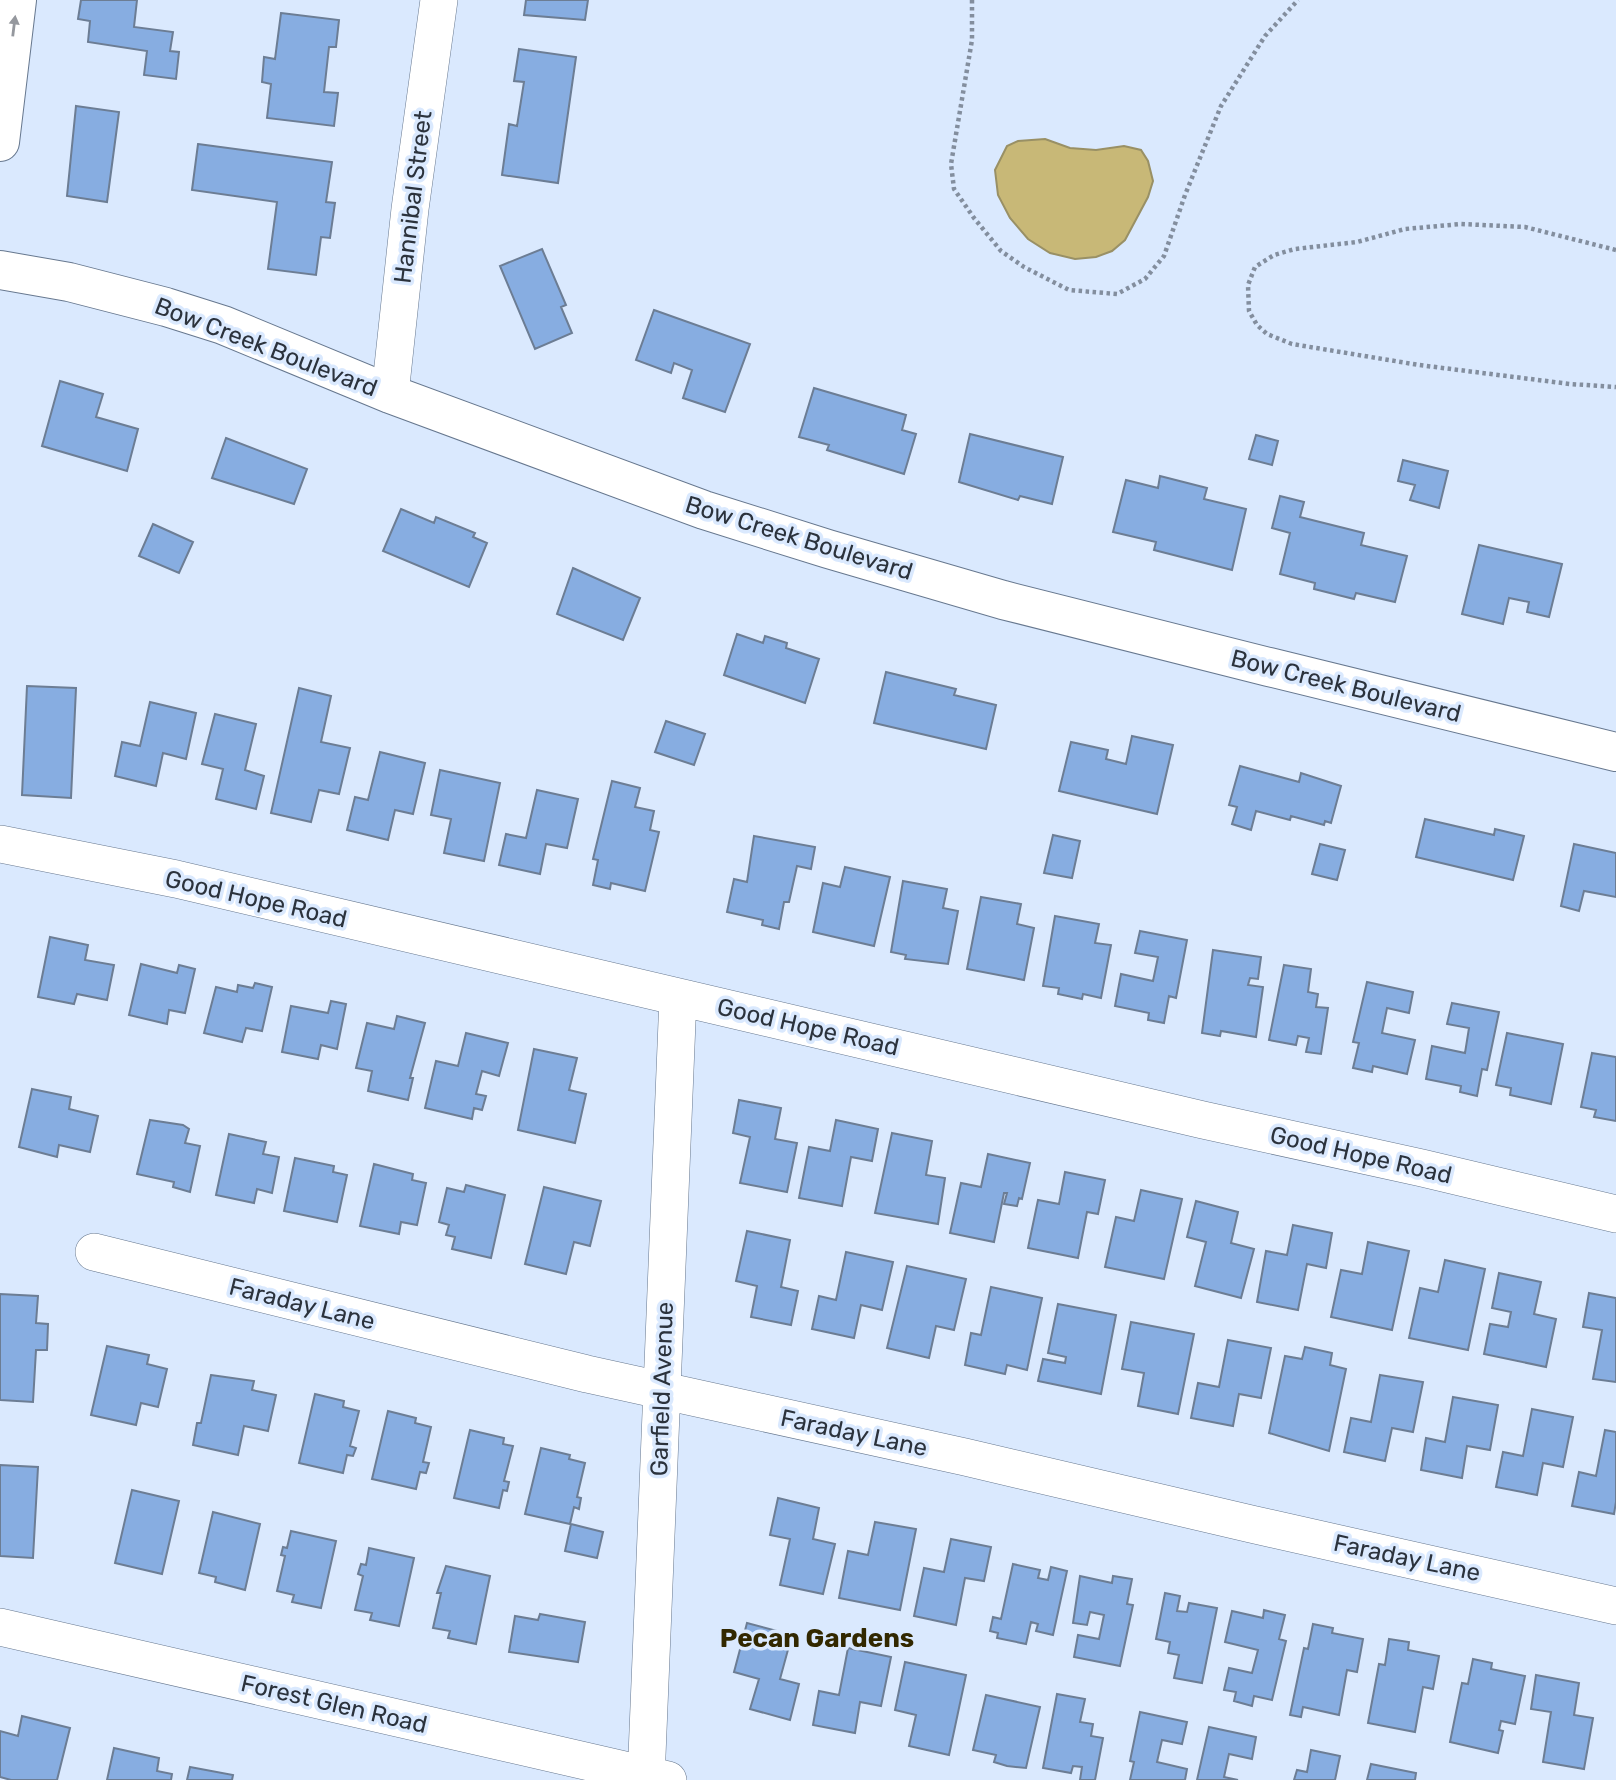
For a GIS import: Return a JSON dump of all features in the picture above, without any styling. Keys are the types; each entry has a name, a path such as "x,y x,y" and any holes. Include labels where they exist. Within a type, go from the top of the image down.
{"street":[{"path":"0,142 17,0"},
{"name":"Hannibal Street","path":"390,394 410,209 439,0"},
{"name":"Bow Creek Boulevard","path":"0,270 69,282 223,325 390,394 704,510 828,549 1016,603 1616,752"},
{"name":"Good Hope Road","path":"0,844 176,880 1203,1120 1616,1213"},
{"name":"Garfield Avenue","path":"654,1778 662,1390 678,997"},
{"name":"Faraday Lane","path":"94,1252 587,1374 1616,1606"},
{"name":"Forest Glen Road","path":"0,1627 654,1778"}],"path":[{"path":"972,0 972,40 951,164 954,189 1002,251 1024,268 1069,290 1117,294 1145,279 1164,256 1185,195 1222,106 1265,36 1298,0"},
{"path":"1616,250 1525,227 1461,224 1405,229 1357,242 1308,247 1274,255 1255,268 1248,285 1249,311 1257,325 1267,334 1292,344 1419,365 1570,384 1616,387"}],"shaded area":[{"path":"1045,139 1070,148 1096,150 1124,146 1141,150 1148,161 1153,181 1148,197 1125,240 1112,251 1096,257 1075,259 1050,253 1028,239 1010,218 998,195 995,170 1007,146 1018,141"}],"building":[{"path":"81,0 137,0 134,27 173,32 170,51 179,52 176,79 144,75 147,51 88,42 90,21 78,19"},
{"path":"526,0 588,0 585,20 524,15"},
{"path":"281,13 339,20 336,47 329,47 324,92 338,93 334,126 267,118 271,84 262,82 264,57 275,59"},
{"path":"519,49 576,57 558,183 502,175 509,124 517,126 524,82 514,81"},
{"path":"76,106 119,112 107,202 67,196"},
{"path":"198,144 332,162 326,202 335,203 330,238 321,237 316,275 268,269 277,202 192,190"},
{"path":"542,249 566,305 561,307 572,333 535,349 500,266"},
{"path":"654,310 750,344 725,412 683,398 692,370 674,363 671,373 636,360"},
{"path":"60,381 103,394 96,417 138,429 127,471 42,446"},
{"path":"814,388 906,415 902,430 916,434 904,474 827,450 829,445 799,437"},
{"path":"970,434 1063,457 1052,504 1020,496 1018,500 959,482"},
{"path":"1256,435 1278,441 1272,465 1249,459"},
{"path":"226,438 307,469 294,504 212,478"},
{"path":"1403,460 1448,471 1439,508 1410,500 1415,485 1398,481"},
{"path":"1160,476 1207,488 1204,499 1246,509 1232,570 1154,550 1156,542 1113,532 1126,480 1158,488"},
{"path":"1280,496 1304,502 1300,517 1364,533 1361,545 1407,556 1395,602 1356,593 1354,599 1314,589 1315,583 1280,574 1290,533 1272,528"},
{"path":"401,509 434,523 436,517 475,533 473,537 487,543 469,587 383,551"},
{"path":"153,524 193,542 179,573 139,556"},
{"path":"1479,545 1562,564 1549,617 1527,612 1529,602 1509,598 1503,624 1462,614"},
{"path":"573,568 640,598 623,640 557,614"},
{"path":"737,634 763,643 765,636 787,643 786,648 819,659 805,703 724,675"},
{"path":"886,672 956,689 954,695 996,705 986,749 874,723"},
{"path":"27,686 76,688 71,798 22,795"},
{"path":"299,688 331,696 321,742 350,748 339,794 319,790 311,822 271,813"},
{"path":"150,702 196,713 186,759 163,753 156,786 115,776 122,742 140,746"},
{"path":"215,714 256,724 245,770 264,776 256,809 216,799 223,769 202,764"},
{"path":"666,721 705,734 694,765 655,752"},
{"path":"1132,736 1173,745 1157,814 1059,791 1071,742 1108,750 1106,759 1126,764"},
{"path":"380,752 425,763 413,814 395,810 388,840 347,830 355,797 368,800"},
{"path":"1240,766 1299,782 1301,773 1341,786 1331,823 1325,821 1324,825 1291,816 1290,820 1256,811 1251,830 1232,824 1237,807 1229,805"},
{"path":"440,770 500,783 484,861 444,853 451,819 431,815"},
{"path":"612,781 640,788 635,807 654,811 650,830 659,832 645,891 611,883 610,889 593,885 598,860 593,859"},
{"path":"537,790 578,799 567,848 546,844 540,874 499,865 506,834 526,838"},
{"path":"1425,819 1494,835 1495,829 1524,836 1513,880 1416,857"},
{"path":"1053,835 1080,841 1072,878 1044,873"},
{"path":"754,836 815,847 811,869 797,866 789,902 784,902 779,929 762,925 763,920 727,912 734,879 747,882"},
{"path":"1320,844 1345,850 1337,880 1312,874"},
{"path":"1574,844 1616,853 1616,897 1584,891 1579,911 1561,906"},
{"path":"845,867 890,877 874,946 813,932 823,883 840,887"},
{"path":"903,881 947,889 943,908 958,911 948,964 905,959 906,955 891,952"},
{"path":"981,897 1021,904 1017,924 1034,928 1024,980 967,969"},
{"path":"1055,916 1099,924 1095,943 1111,945 1101,998 1083,994 1082,999 1058,994 1059,988 1043,986"},
{"path":"1140,931 1187,940 1176,998 1169,996 1164,1023 1148,1020 1149,1013 1115,1006 1121,974 1153,981 1158,957 1135,953"},
{"path":"50,937 88,945 85,960 114,965 107,1000 77,994 74,1004 38,997"},
{"path":"1213,950 1261,957 1258,979 1250,978 1248,985 1263,987 1256,1037 1221,1031 1220,1036 1202,1033"},
{"path":"141,964 177,973 179,965 195,969 185,1013 169,1010 167,1024 129,1015"},
{"path":"1284,965 1311,969 1308,992 1318,994 1316,1007 1328,1008 1321,1054 1306,1052 1309,1038 1298,1036 1296,1045 1269,1040"},
{"path":"1367,982 1413,992 1409,1013 1387,1008 1382,1033 1415,1040 1407,1074 1373,1066 1372,1072 1353,1068 1359,1043 1353,1042"},
{"path":"255,983 272,987 262,1031 246,1028 242,1042 204,1033 216,987 237,992 238,985 253,988"},
{"path":"331,1001 346,1004 337,1049 321,1045 318,1059 282,1052 291,1006 328,1013"},
{"path":"1452,1003 1499,1012 1487,1070 1482,1069 1477,1096 1460,1092 1461,1086 1426,1079 1432,1046 1465,1053 1469,1028 1447,1024"},
{"path":"397,1016 425,1023 410,1078 413,1078 408,1100 368,1091 372,1071 356,1068 367,1023 394,1029"},
{"path":"466,1033 508,1043 499,1076 482,1071 476,1094 486,1096 482,1110 474,1108 472,1119 425,1108 436,1061 458,1066"},
{"path":"1507,1033 1563,1044 1551,1104 1510,1095 1511,1088 1496,1085"},
{"path":"534,1049 577,1058 569,1090 586,1094 575,1143 518,1130"},
{"path":"1592,1053 1616,1057 1616,1121 1594,1117 1596,1110 1581,1107"},
{"path":"32,1089 71,1097 69,1109 98,1116 90,1152 59,1145 57,1157 19,1147"},
{"path":"739,1100 781,1108 775,1139 797,1143 787,1192 740,1183 750,1137 733,1133"},
{"path":"150,1120 183,1125 189,1129 185,1143 200,1146 190,1192 173,1187 174,1182 137,1174"},
{"path":"836,1120 878,1129 872,1161 851,1157 842,1206 799,1198 809,1147 830,1151"},
{"path":"892,1133 932,1141 926,1175 945,1178 938,1224 875,1213"},
{"path":"229,1134 266,1142 263,1154 279,1157 272,1193 257,1189 254,1203 216,1195"},
{"path":"988,1154 1030,1163 1022,1199 1019,1198 1017,1206 1004,1204 1007,1193 1004,1193 994,1242 950,1233 961,1183 981,1187"},
{"path":"295,1158 334,1166 333,1172 347,1175 337,1222 284,1211"},
{"path":"374,1164 413,1174 412,1180 426,1183 417,1225 401,1222 399,1234 360,1226"},
{"path":"1065,1172 1105,1180 1098,1214 1087,1212 1078,1258 1028,1248 1038,1200 1059,1204"},
{"path":"466,1185 505,1195 491,1258 452,1249 455,1237 446,1235 449,1225 439,1222 447,1188 464,1192"},
{"path":"544,1187 601,1201 590,1246 574,1242 566,1274 525,1264"},
{"path":"1141,1190 1182,1199 1164,1279 1105,1267 1116,1217 1134,1221"},
{"path":"1196,1201 1238,1212 1231,1243 1254,1249 1241,1298 1195,1286 1206,1242 1187,1237"},
{"path":"1293,1225 1332,1233 1326,1268 1307,1264 1298,1310 1257,1302 1266,1251 1287,1255"},
{"path":"747,1231 790,1240 781,1287 798,1291 791,1325 751,1317 757,1286 736,1281"},
{"path":"1368,1242 1409,1251 1392,1330 1331,1317 1341,1270 1362,1274"},
{"path":"846,1252 893,1262 882,1310 861,1305 854,1338 812,1329 819,1296 836,1300"},
{"path":"1445,1260 1485,1269 1468,1350 1409,1338 1420,1288 1438,1292"},
{"path":"907,1266 966,1279 954,1330 936,1326 929,1358 887,1348"},
{"path":"1499,1273 1541,1282 1534,1314 1556,1319 1546,1367 1484,1354 1490,1324 1508,1327 1511,1312 1492,1308"},
{"path":"991,1287 1042,1298 1027,1370 1007,1365 1005,1374 965,1365 971,1333 981,1335"},
{"path":"1589,1293 1616,1298 1616,1382 1593,1379 1602,1330 1583,1327"},
{"path":"0,1294 38,1296 36,1323 48,1324 47,1350 36,1350 33,1402 0,1400"},
{"path":"1058,1304 1116,1315 1101,1394 1038,1381 1043,1359 1065,1363 1066,1357 1048,1353"},
{"path":"1131,1322 1194,1334 1178,1414 1138,1406 1144,1373 1122,1369"},
{"path":"1228,1340 1271,1348 1261,1398 1239,1394 1233,1426 1191,1418 1198,1383 1219,1387"},
{"path":"107,1346 149,1355 147,1364 167,1369 158,1407 141,1403 136,1425 91,1415"},
{"path":"1305,1347 1332,1353 1330,1365 1346,1369 1329,1451 1269,1433 1285,1356 1302,1359"},
{"path":"211,1375 254,1381 252,1390 276,1395 268,1431 244,1426 238,1455 193,1445 197,1423 201,1423"},
{"path":"1380,1375 1423,1382 1413,1432 1392,1428 1385,1461 1344,1452 1351,1418 1371,1422"},
{"path":"315,1394 344,1401 343,1407 359,1411 350,1446 356,1448 353,1456 347,1455 343,1473 299,1463"},
{"path":"1453,1397 1498,1405 1490,1450 1467,1446 1462,1478 1421,1470 1426,1438 1445,1442"},
{"path":"1532,1409 1573,1417 1563,1467 1543,1463 1537,1495 1496,1487 1503,1452 1523,1456"},
{"path":"388,1411 416,1418 415,1423 431,1427 423,1462 429,1463 426,1473 420,1472 416,1489 372,1479"},
{"path":"470,1430 504,1438 503,1444 513,1446 504,1481 509,1482 507,1491 503,1490 499,1508 454,1498"},
{"path":"1605,1430 1616,1432 1614,1514 1572,1506 1579,1472 1596,1476"},
{"path":"541,1448 570,1455 569,1459 585,1463 577,1497 581,1498 579,1509 574,1507 570,1524 525,1514"},
{"path":"0,1465 38,1467 33,1558 0,1556"},
{"path":"132,1490 179,1501 162,1574 115,1563"},
{"path":"778,1498 819,1508 813,1539 835,1544 823,1594 780,1585 790,1539 770,1535"},
{"path":"213,1512 260,1524 245,1590 215,1582 216,1577 199,1573"},
{"path":"875,1522 916,1529 900,1610 839,1598 848,1551 868,1555"},
{"path":"571,1524 603,1532 597,1558 565,1551"},
{"path":"291,1531 336,1541 321,1608 292,1602 294,1595 277,1591 285,1556 281,1555 283,1547 287,1548"},
{"path":"951,1539 991,1547 984,1581 965,1578 956,1625 914,1616 924,1568 944,1572"},
{"path":"369,1548 414,1558 399,1626 370,1620 372,1613 355,1610 363,1576 358,1574 361,1564 366,1565"},
{"path":"1013,1564 1040,1570 1038,1578 1048,1580 1051,1567 1067,1571 1053,1635 1036,1631 1038,1624 1031,1622 1026,1644 997,1638 998,1633 990,1631 993,1617 1001,1619"},
{"path":"446,1566 490,1576 476,1644 448,1638 450,1631 433,1628 441,1593 437,1593"},
{"path":"1080,1576 1112,1583 1113,1576 1132,1579 1127,1604 1133,1605 1120,1666 1074,1657 1078,1635 1099,1639 1104,1615 1090,1612 1087,1625 1073,1623"},
{"path":"1165,1593 1180,1596 1177,1611 1187,1612 1189,1603 1217,1608 1202,1683 1174,1678 1179,1655 1168,1653 1170,1642 1156,1639"},
{"path":"1264,1610 1285,1615 1279,1639 1286,1641 1272,1700 1254,1696 1252,1706 1234,1701 1236,1692 1224,1690 1229,1668 1252,1673 1258,1650 1225,1642 1232,1611 1263,1618"},
{"path":"540,1614 585,1622 578,1662 509,1652 515,1616 538,1620"},
{"path":"747,1623 792,1635 780,1679 799,1684 790,1720 750,1709 759,1679 734,1672"},
{"path":"1313,1624 1333,1628 1332,1633 1363,1639 1357,1672 1347,1670 1339,1715 1303,1707 1301,1717 1290,1715 1304,1648 1308,1649"},
{"path":"1389,1639 1409,1642 1408,1650 1439,1656 1433,1689 1423,1687 1415,1732 1368,1723 1379,1664 1385,1665"},
{"path":"848,1648 891,1657 881,1706 860,1702 855,1733 813,1725 819,1691 839,1695"},
{"path":"1473,1659 1492,1663 1491,1669 1525,1676 1515,1724 1501,1721 1499,1730 1503,1731 1498,1753 1450,1742 1462,1683 1468,1684"},
{"path":"905,1662 966,1675 949,1755 909,1746 916,1715 895,1710"},
{"path":"1536,1675 1579,1683 1574,1715 1593,1718 1584,1769 1543,1762 1551,1712 1531,1709"},
{"path":"1057,1694 1085,1699 1080,1722 1093,1724 1091,1736 1103,1738 1095,1780 1080,1780 1082,1767 1073,1766 1071,1773 1043,1768"},
{"path":"986,1695 1040,1707 1026,1768 994,1762 996,1755 973,1750"},
{"path":"1140,1712 1187,1722 1182,1744 1162,1740 1157,1762 1187,1769 1185,1780 1130,1780 1134,1762 1130,1761"},
{"path":"22,1716 70,1728 57,1780 11,1780 0,1777 0,1731 18,1736"},
{"path":"1209,1727 1256,1737 1252,1759 1229,1754 1224,1777 1238,1780 1197,1780"},
{"path":"114,1748 159,1758 157,1771 172,1774 171,1780 107,1780"},
{"path":"1311,1750 1340,1756 1335,1780 1294,1780 1297,1770 1307,1772"},
{"path":"1371,1764 1416,1773 1415,1780 1367,1780"},
{"path":"190,1767 233,1775 232,1780 187,1780"}],"district":[{"name":"Pecan Gardens","path":"817,1638"}]}
